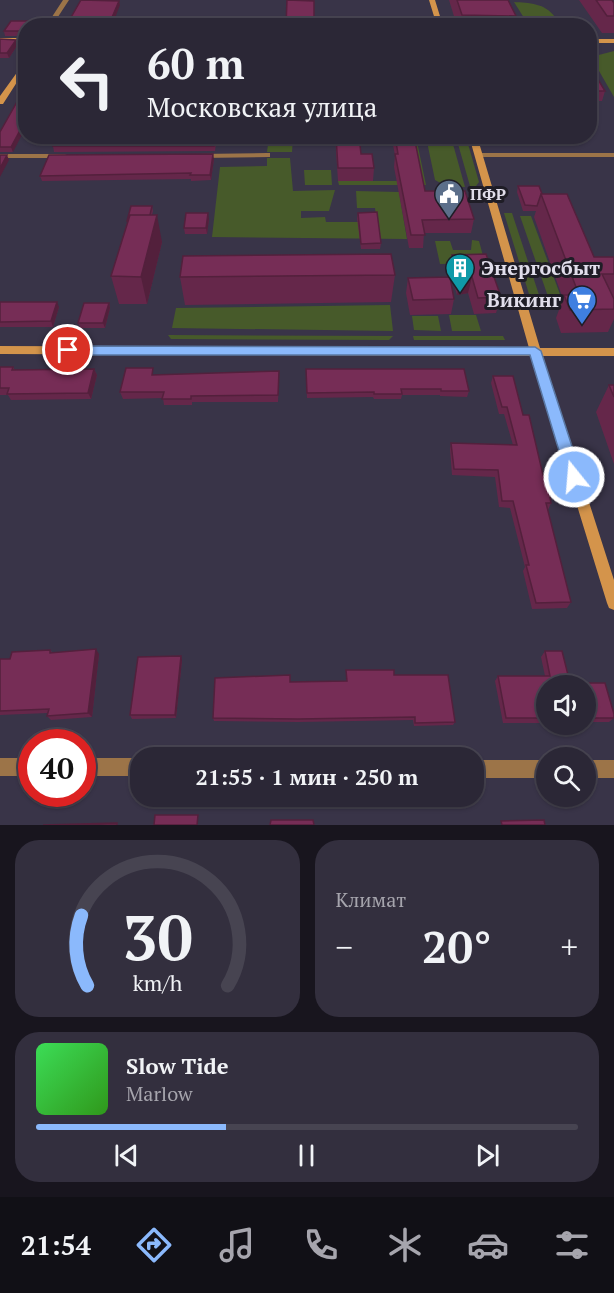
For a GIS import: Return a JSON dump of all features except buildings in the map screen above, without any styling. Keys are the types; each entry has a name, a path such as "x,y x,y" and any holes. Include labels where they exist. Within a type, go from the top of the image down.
{"street":[{"path":"54,18 66,0"},
{"path":"432,0 438,18"},
{"path":"0,40 18,40"},
{"path":"597,41 614,41"},
{"path":"0,102 18,74"},
{"path":"475,144 535,351 614,603"},
{"path":"186,156 267,155"},
{"path":"478,155 614,155"},
{"path":"0,156 70,156"},
{"path":"0,350 614,352"},
{"path":"0,766 18,767"},
{"path":"96,767 130,767"},
{"path":"484,769 536,769"},
{"path":"596,769 614,769"}],"green space":[{"path":"514,2 542,6 555,17 548,18 524,18"},
{"path":"614,51 614,97 597,67 597,55"},
{"path":"268,144 293,144 292,152 267,152"},
{"path":"410,144 417,144 426,185 339,185 338,181 418,181"},
{"path":"427,144 453,144 465,187 446,186 435,180"},
{"path":"458,144 468,144 479,182 476,186 470,186"},
{"path":"267,158 290,158 293,191 335,190 329,211 301,211 301,218 325,217 326,222 377,222 375,208 357,208 356,191 399,192 407,239 212,237 220,167 267,166"},
{"path":"304,170 331,170 332,185 305,185"},
{"path":"504,213 512,213 543,307 533,307"},
{"path":"520,216 531,216 561,297 571,298 575,308 552,308"},
{"path":"472,240 479,241 485,263 440,264 435,241 450,241 453,250 471,250"},
{"path":"390,305 393,331 172,328 176,308"},
{"path":"449,315 476,315 481,331 452,331"},
{"path":"412,316 438,316 441,331 414,330"},
{"path":"168,335 393,336 389,340 171,339"},
{"path":"413,336 503,336 505,340 414,340"}],"place":[{"name":"ПФР","path":"449,220"},
{"name":"Энергосбыт","path":"460,294"},
{"name":"Викинг","path":"582,326"}],"route":[{"path":"68,350 535,351 574,477"}]}
